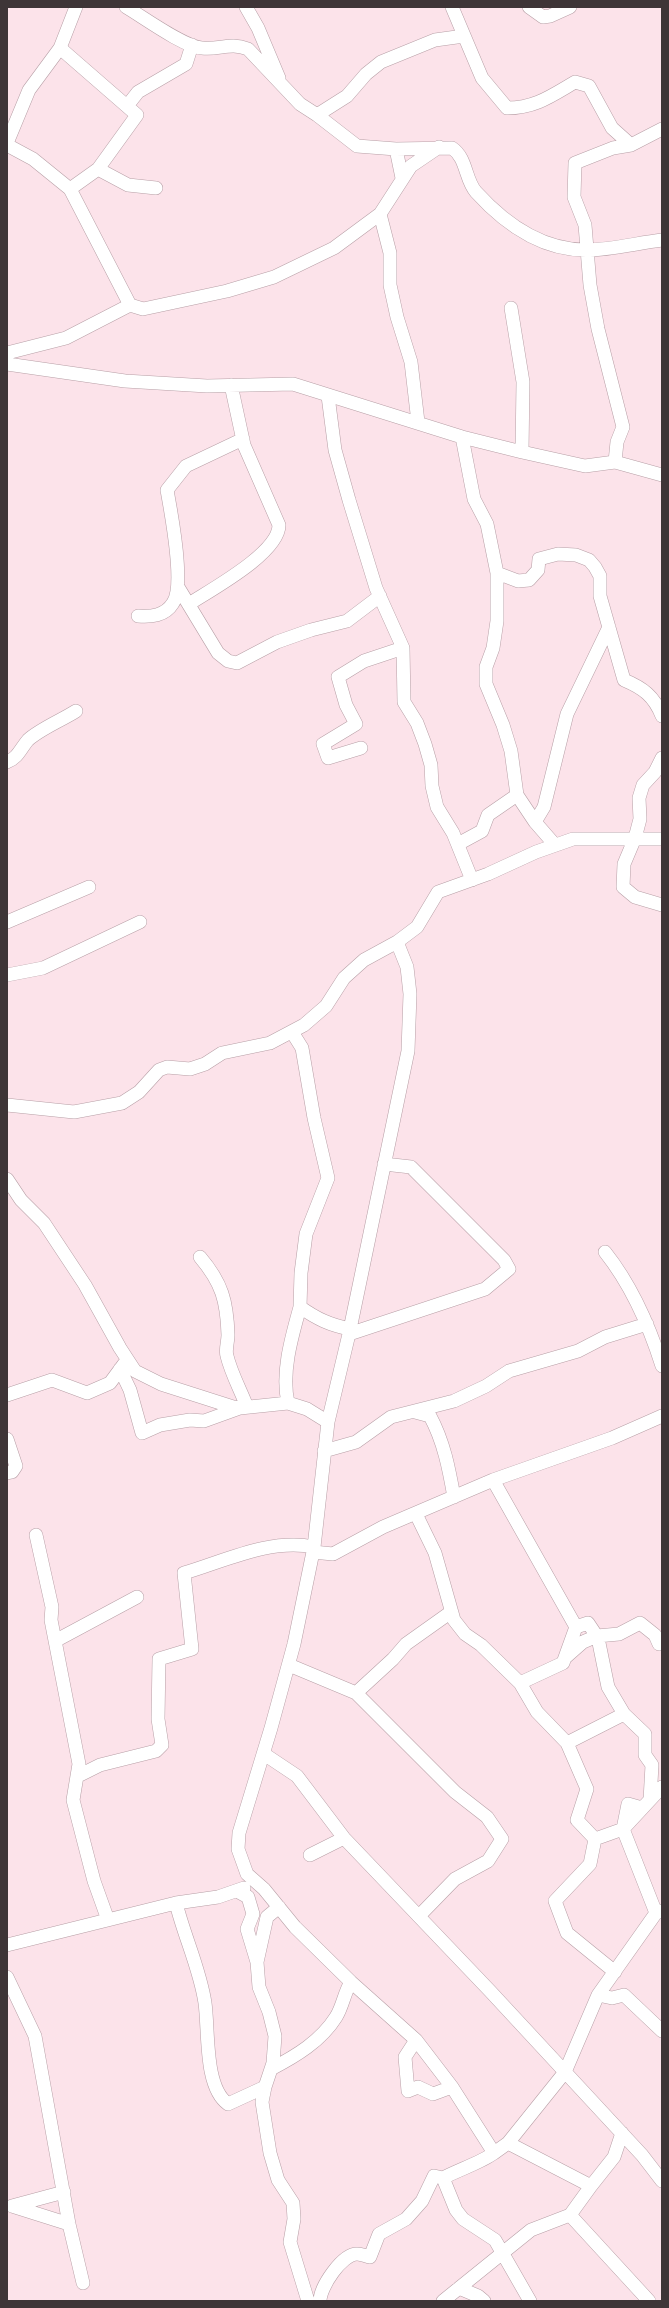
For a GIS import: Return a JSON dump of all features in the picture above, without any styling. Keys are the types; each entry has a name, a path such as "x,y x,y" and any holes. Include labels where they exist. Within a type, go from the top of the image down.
{"street":[{"path":"76,7 60,48 29,90 7,144 33,159 70,189 130,305"},
{"path":"126,7 192,45 202,48 237,45 248,49 300,104 317,115 357,146 396,149 439,147 452,148 459,152 474,190 488,205 539,242 586,250 662,240"},
{"path":"246,7 258,28 283,87"},
{"path":"452,7 482,78 507,108 525,108 538,103 575,82 589,86 612,128 631,144"},
{"path":"529,7 543,17 550,16 570,7"},
{"path":"317,115 347,96 366,74 382,62 435,40 464,36"},
{"path":"127,106 138,92 186,64 192,45"},
{"path":"60,48 137,115 98,169 70,189"},
{"path":"615,462 617,442 623,427 598,329 586,250 585,225 574,197 575,163 612,148 631,144 662,129"},
{"path":"7,353 66,338 130,305 143,309 227,291 274,277 334,248 380,214 411,166 439,147"},
{"path":"396,149 402,178"},
{"path":"98,169 128,185 156,188"},
{"path":"380,214 390,253 390,285 397,317 410,362 418,422"},
{"path":"511,308 523,382 522,452"},
{"path":"7,364 125,381 207,386 293,384 462,437 522,452 585,466 615,462 662,475"},
{"path":"189,604 248,567 274,540 279,532 279,525 243,439 231,385"},
{"path":"328,396 335,450 366,555 380,596 403,648 404,702 417,723 425,744 431,765 432,786 437,807 458,844 472,880"},
{"path":"462,437 474,499 487,524 497,573 497,621 492,648 486,667 486,684 505,731 511,751 517,795 534,822 556,846"},
{"path":"138,616 152,617 162,613 173,603 178,587 167,490 186,466 243,439"},
{"path":"497,573 518,581 529,580 538,570 539,559 558,554 576,555 589,560 595,566 600,576 600,596 624,680 640,686 653,697 662,716"},
{"path":"178,587 218,653 228,661 237,663 277,642 311,630 347,620 380,596"},
{"path":"534,822 544,807 567,714 609,627"},
{"path":"361,748 328,758 323,744 356,724 346,705 338,677 364,661 403,648"},
{"path":"7,762 17,757 28,741 38,733 76,711"},
{"path":"662,758 655,772 643,785 639,798 640,819 635,838 624,864 623,887 635,897 662,905"},
{"path":"458,844 482,831 488,815 517,795"},
{"path":"7,1105 74,1112 122,1103 139,1092 159,1070 167,1067 190,1069 205,1064 222,1053 270,1043 292,1032 326,1006 344,978 364,960 397,942 417,927 438,892 472,880 573,839 662,839"},
{"path":"7,922 89,887"},
{"path":"7,975 43,968 140,922"},
{"path":"397,942 407,967 410,994 408,1051 350,1331 328,1422 313,1549 289,1665 264,1754 239,1833 238,1849 247,1874 258,1883 295,1927 351,1982 416,2040 452,2087 494,2153"},
{"path":"288,1403 285,1392 291,1340 300,1307 301,1273 306,1234 328,1178 314,1118 302,1048 292,1032"},
{"path":"300,1307 319,1320 332,1326 350,1331 485,1289 509,1269 504,1260 411,1166 384,1164"},
{"path":"7,1180 21,1200 44,1223 81,1278 124,1364 129,1388 142,1433 160,1425 190,1420 204,1421 244,1408 288,1403 307,1410 328,1422"},
{"path":"605,1252 629,1285 647,1324 662,1366"},
{"path":"200,1257 215,1275 222,1292 227,1318 226,1355 244,1408"},
{"path":"324,1451 356,1442 391,1417 454,1401 486,1386 509,1371 578,1351 606,1337 647,1324"},
{"path":"7,1395 52,1380 87,1393 110,1383 124,1364"},
{"path":"124,1364 152,1381 244,1408"},
{"path":"110,1383 129,1388"},
{"path":"414,1411 430,1416 437,1429 449,1464 454,1497"},
{"path":"78,1776 100,1765 156,1751 162,1745 158,1719 159,1659 192,1649 184,1574 270,1546 298,1544 333,1554 383,1527 493,1480 612,1438 662,1416"},
{"path":"7,1439 16,1466 12,1472 7,1473"},
{"path":"493,1480 576,1627 563,1663 520,1683"},
{"path":"416,1514 435,1553 454,1620 465,1634 481,1645 520,1683 537,1712 567,1743 587,1789 576,1820 595,1839"},
{"path":"36,1535 52,1607 51,1620 79,1764 73,1800 94,1881 108,1920"},
{"path":"55,1641 137,1598"},
{"path":"356,1693 393,1659 406,1644 451,1612"},
{"path":"576,1627 588,1623 596,1636 608,1687 624,1714 645,1734 644,1755 652,1765 646,1804"},
{"path":"565,1658 583,1642 596,1636 619,1634 640,1623 655,1635 659,1644"},
{"path":"289,1665 356,1693 455,1792 487,1817 502,1839 488,1861 455,1879 419,1916"},
{"path":"567,1743 624,1714"},
{"path":"264,1754 297,1776 344,1838 566,2072 622,2133 662,2182"},
{"path":"595,1839 623,1829 662,1786"},
{"path":"320,2301 328,2280 346,2258 357,2254 370,2257 379,2234 406,2219 422,2200 434,2176 443,2178 464,2167 487,2158 508,2143 566,2072 598,1995 659,1912 623,1829"},
{"path":"310,1855 344,1838"},
{"path":"595,1839 590,1864 555,1901 567,1933 615,1972"},
{"path":"7,1945 176,1903 218,1897 258,1883"},
{"path":"237,1890 248,1897 251,1906 253,1914 247,1929 257,1962 259,1987 269,2012 275,2036 271,2069 265,2086 262,2102 270,2153 278,2180 293,2203 294,2219 290,2242 308,2301"},
{"path":"176,1903 205,2002 212,2078 220,2099 228,2104 265,2086"},
{"path":"257,1962 267,1917 278,1907"},
{"path":"7,1977 35,2036 69,2224 83,2283"},
{"path":"271,2069 298,2055 327,2030 337,2015 346,1989 351,1982"},
{"path":"598,1995 612,1998 624,1995 662,2031"},
{"path":"416,2040 405,2057 408,2091 418,2086 433,2094 452,2087"},
{"path":"442,2301 531,2230 570,2215 614,2157 622,2133"},
{"path":"508,2143 591,2186"},
{"path":"443,2178 456,2210 462,2219 495,2240 530,2301"},
{"path":"9,2206 64,2192"},
{"path":"9,2206 69,2224"},
{"path":"570,2215 649,2301"},
{"path":"459,2288 478,2296 484,2301"}]}
